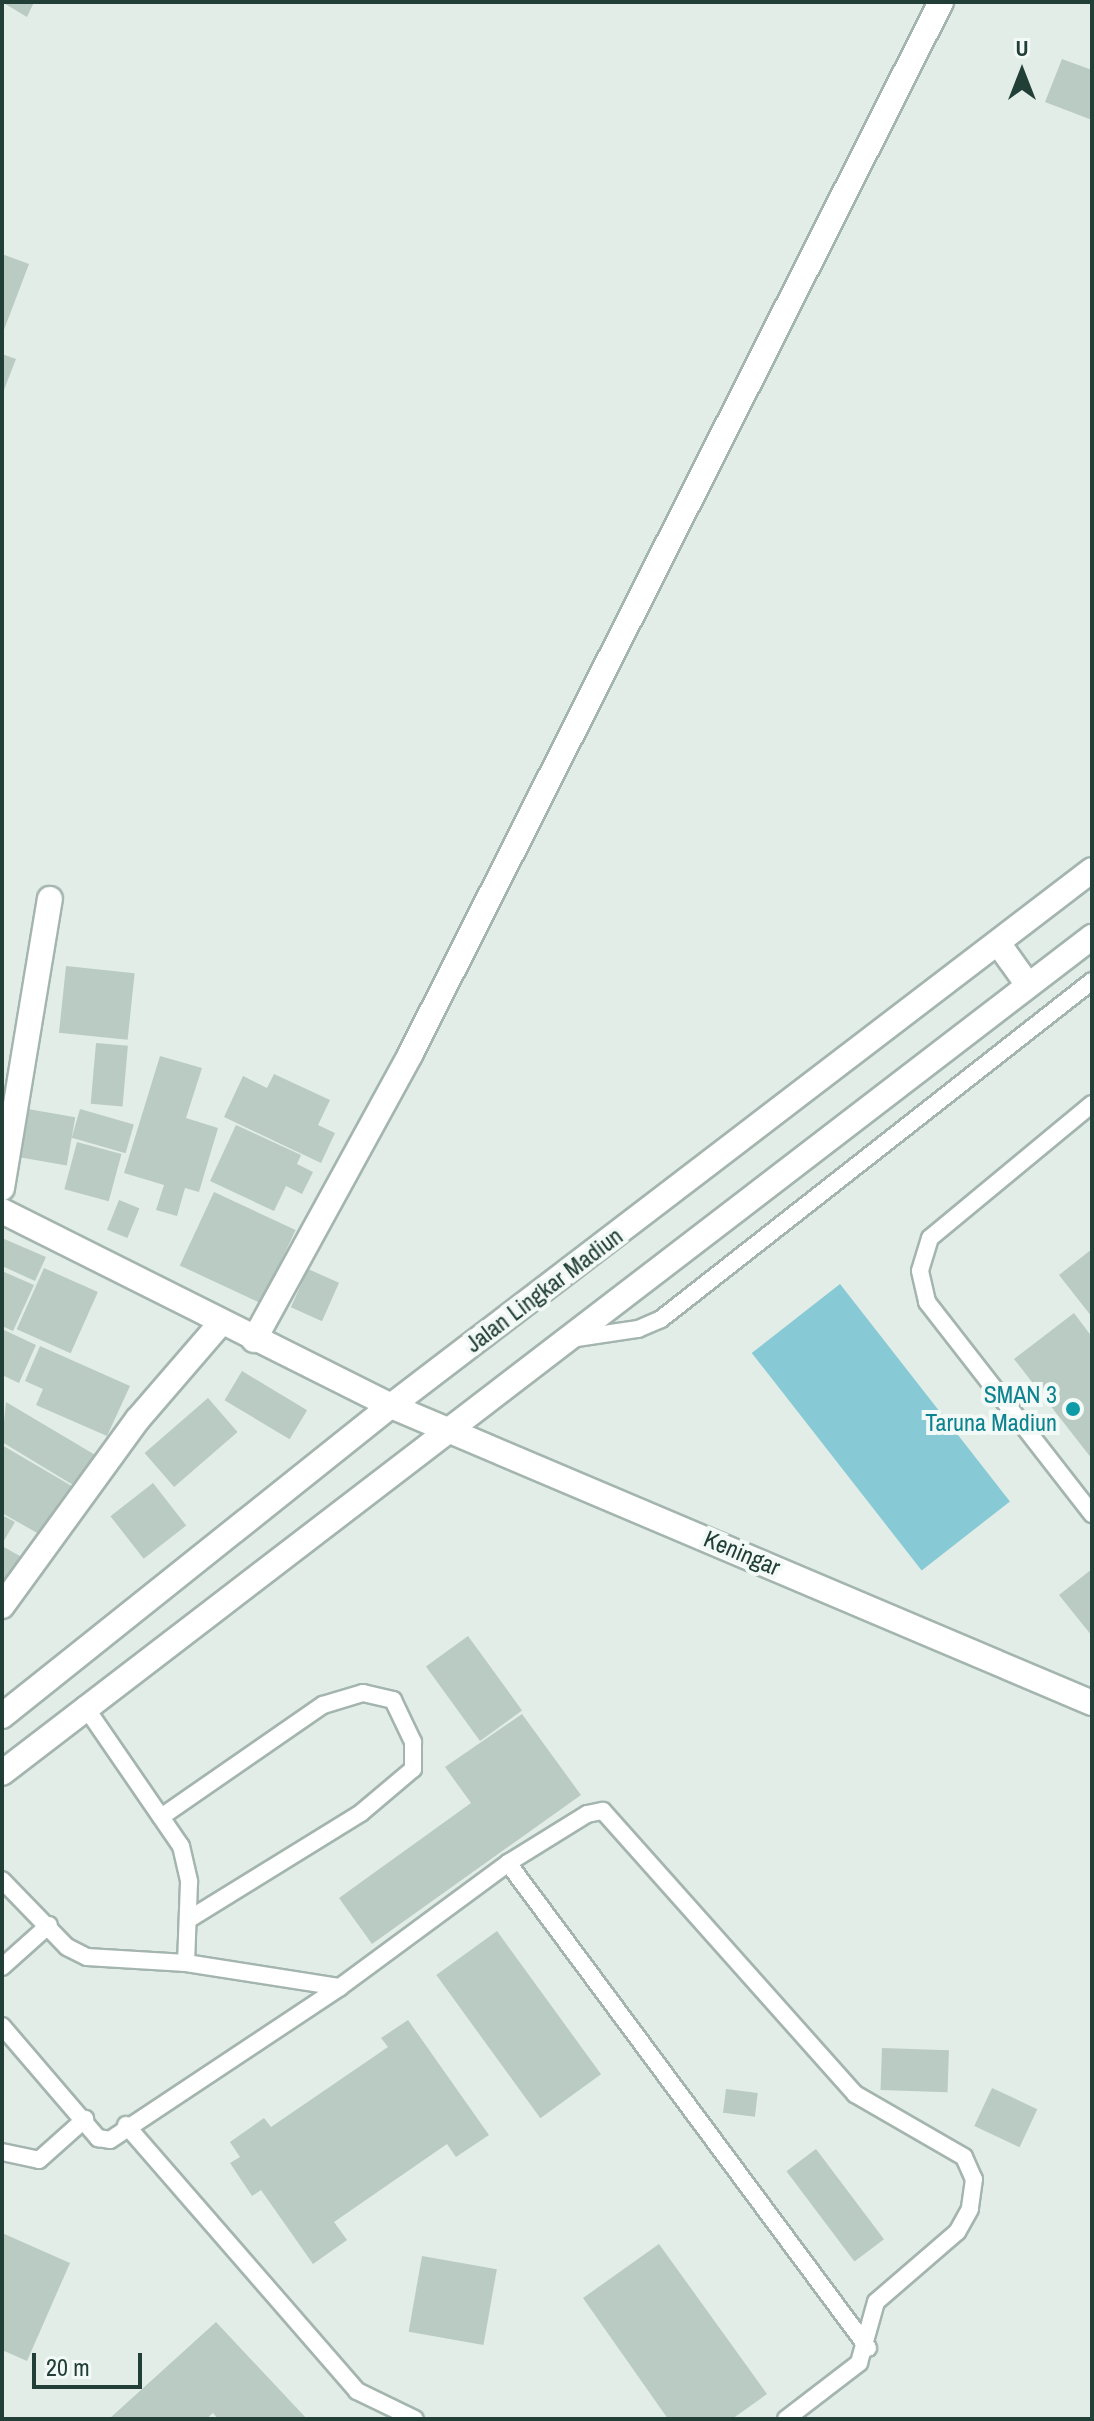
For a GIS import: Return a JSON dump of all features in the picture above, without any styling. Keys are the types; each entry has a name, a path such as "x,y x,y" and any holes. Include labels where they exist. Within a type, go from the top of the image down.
{"street":[{"path":"254,1340 410,1055 941,2"},
{"name":"Jalan Lingkar Madiun","path":"2,1716 391,1406 1092,870"},
{"path":"2,1188 50,899"},
{"name":"Jalan Lingkar Madiun","path":"2,1773 84,1705 446,1427 1092,937"},
{"path":"998,943 1028,985"},
{"name":"Keningar","path":"2,1211 391,1406 1092,1703"},
{"path":"2,1606 138,1419 221,1323"}],"lane":[{"path":"560,1340 638,1329 661,1319 1092,981"},
{"path":"1092,1104 930,1238 920,1271 927,1302 1092,1514"},
{"path":"161,1817 336,1701 363,1693 393,1700 413,1742 413,1769 361,1813 188,1920"},
{"path":"84,1705 161,1817 186,1863 186,1963"},
{"path":"2,2026 104,2141 340,1987 508,1863 587,1814 603,1811 855,2094 964,2157 974,2179 970,2209 957,2232 884,2290 868,2348 859,2363 786,2419"},
{"path":"508,1863 868,2348"},
{"path":"2,1880 67,1947 87,1957 186,1963 340,1987"},
{"path":"2,1967 49,1925"},
{"path":"2,2152 39,2160 85,2119"},
{"path":"126,2125 357,2391 415,2419"}],"water":[{"path":"840,1284 1010,1501 922,1570 752,1353"}],"building":[{"path":"2,2 34,2 27,17"},
{"path":"1062,59 1092,70 1092,120 1045,102"},
{"path":"2,254 29,264 2,335"},
{"path":"2,354 16,359 2,395"},
{"path":"66,966 135,973 128,1040 59,1033"},
{"path":"96,1043 128,1046 123,1107 91,1104"},
{"path":"160,1056 202,1068 186,1118 218,1128 199,1192 185,1188 177,1216 156,1210 164,1185 124,1173"},
{"path":"274,1074 330,1100 318,1125 335,1133 321,1163 224,1117 243,1076 267,1088"},
{"path":"28,1109 75,1117 67,1166 19,1157"},
{"path":"80,1109 134,1124 126,1153 72,1138"},
{"path":"236,1125 301,1155 297,1164 313,1172 302,1194 286,1186 274,1211 210,1181"},
{"path":"77,1142 121,1154 109,1201 64,1189"},
{"path":"214,1192 296,1230 261,1303 180,1265"},
{"path":"119,1200 139,1208 127,1238 107,1230"},
{"path":"2,1238 46,1257 35,1281 2,1266"},
{"path":"1092,1249 1092,1317 1059,1275"},
{"path":"44,1268 98,1292 71,1353 17,1329"},
{"path":"308,1269 339,1283 322,1321 291,1307"},
{"path":"2,1271 34,1285 13,1331 2,1326"},
{"name":"SMAN 3 Taruna Madiun","path":"1074,1313 1092,1337 1092,1459 1014,1359"},
{"path":"2,1329 36,1345 19,1383 2,1375"},
{"path":"40,1346 130,1386 107,1436 36,1405 43,1389 25,1381"},
{"path":"242,1371 307,1410 290,1439 224,1400"},
{"path":"208,1398 238,1432 174,1487 145,1453"},
{"path":"6,1402 97,1456 78,1488 2,1442"},
{"path":"2,1445 75,1488 46,1538 2,1513"},
{"path":"153,1483 186,1526 144,1559 110,1516"},
{"path":"2,1515 15,1522 2,1544"},
{"path":"2,1546 27,1560 2,1587"},
{"path":"1092,1569 1092,1636 1059,1595"},
{"path":"468,1636 522,1710 480,1741 426,1667"},
{"path":"522,1714 581,1795 372,1944 339,1898 471,1803 445,1767"},
{"path":"497,1931 601,2074 540,2118 436,1975"},
{"path":"408,2020 489,2135 456,2157 447,2144 334,2222 347,2240 313,2264 261,2190 252,2196 230,2163 240,2157 230,2142 264,2118 271,2127 388,2047 381,2038"},
{"path":"882,2048 949,2050 947,2092 881,2090"},
{"path":"992,2088 1037,2109 1020,2147 974,2126"},
{"path":"726,2089 758,2093 755,2117 723,2113"},
{"path":"816,2149 884,2239 854,2262 786,2171"},
{"path":"2,2233 70,2263 27,2361 2,2350"},
{"path":"659,2244 767,2394 732,2419 668,2419 583,2298"},
{"path":"422,2256 497,2269 483,2345 409,2332"},
{"path":"216,2322 307,2419 218,2419 213,2413 206,2419 109,2419"}],"place":[{"name":"SMAN 3 Taruna Madiun","path":"1073,1409"}]}
